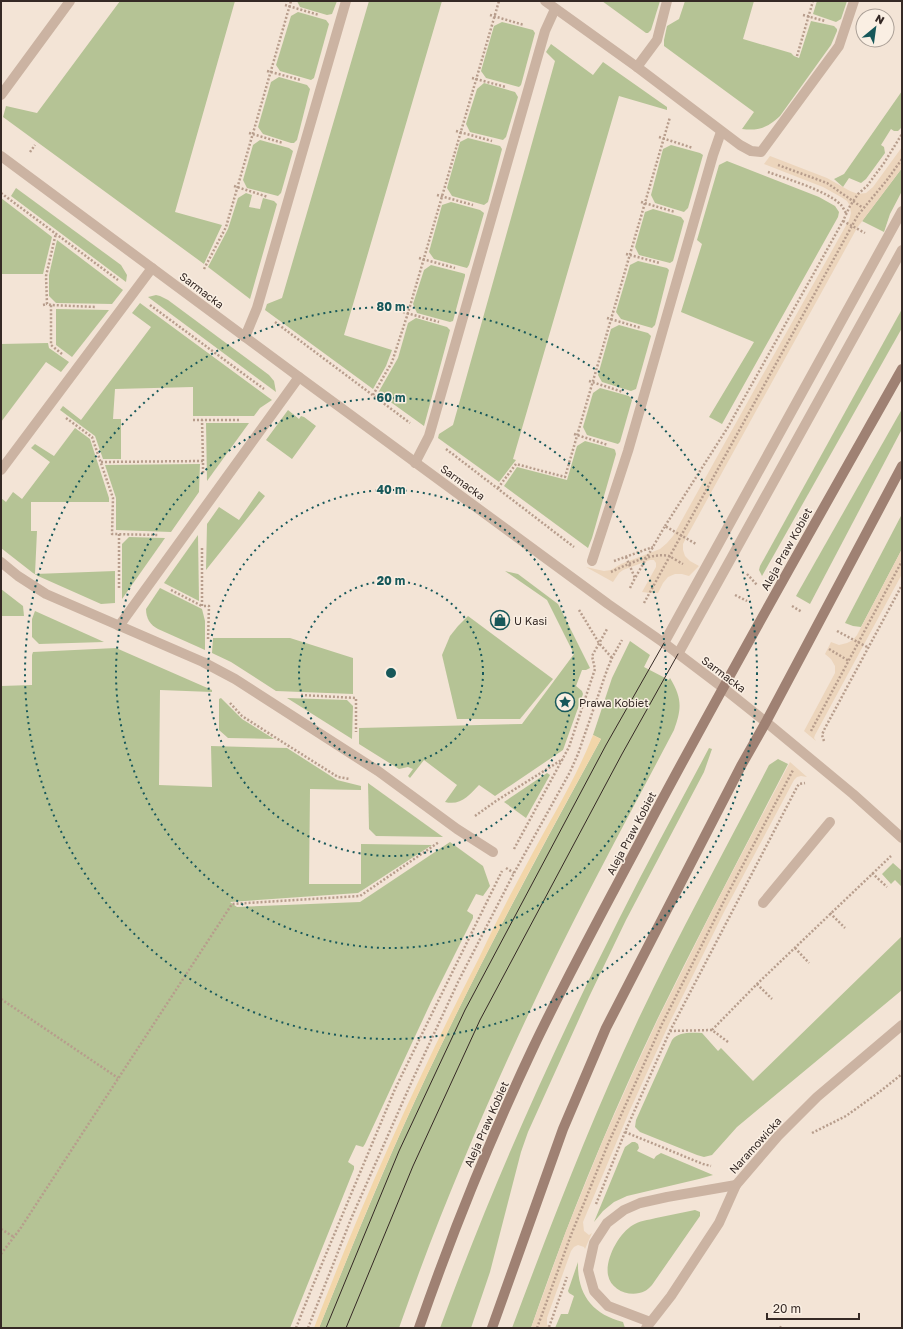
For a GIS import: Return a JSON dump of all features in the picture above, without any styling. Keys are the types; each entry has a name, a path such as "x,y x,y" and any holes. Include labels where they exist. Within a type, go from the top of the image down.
{"street":[{"path":"1,95 70,1"},
{"path":"245,337 256,308 346,1"},
{"path":"545,1 637,67 721,132 751,151 761,152 839,46 854,1"},
{"path":"637,67 657,40 667,1"},
{"path":"415,463 429,436 545,31 555,9"},
{"path":"592,560 628,451 713,154 721,132"},
{"name":"Sarmacka","path":"1,156 415,463 664,643 766,722 900,833"},
{"path":"664,643 902,211"},
{"path":"678,654 902,250"},
{"path":"1,470 152,268"},
{"name":"Aleja Praw Kobiet","path":"419,1328 436,1280 481,1166 533,1049 580,955 722,687 902,369"},
{"path":"119,626 298,377"},
{"path":"492,1328 563,1129 606,1028 741,766 766,722 902,466"},
{"path":"1,562 18,576 46,594 204,662 235,679 378,771 457,829 493,852"},
{"path":"763,903 830,822"},
{"name":"Naramowicka","path":"648,1325 671,1296 718,1223 736,1185 778,1136 817,1097 902,1025"},
{"path":"648,1325 608,1306 594,1291 588,1270 594,1243 607,1223 624,1210 667,1196 736,1185"}],"path":[{"path":"204,269 226,227 235,187 291,1"},
{"path":"373,395 392,362 408,313 458,132 499,1"},
{"path":"797,56 813,1"},
{"path":"285,5 340,21"},
{"path":"490,15 545,31"},
{"path":"267,71 322,86"},
{"path":"474,78 527,93"},
{"path":"498,488 516,464 565,477 670,116"},
{"path":"458,132 512,146"},
{"path":"251,134 303,149"},
{"path":"630,588 665,526 728,427 853,201 884,162 902,134"},
{"path":"660,137 713,154"},
{"path":"761,152 766,160 826,184 863,208"},
{"path":"761,152 766,171 834,198 842,206 846,213"},
{"path":"650,593 852,226 863,208 887,180 902,159"},
{"path":"235,187 287,203"},
{"path":"1,193 118,281"},
{"path":"437,195 493,211"},
{"path":"641,202 695,218"},
{"path":"843,220 870,236"},
{"path":"47,304 46,276 56,233"},
{"path":"626,254 681,269"},
{"path":"419,258 475,273"},
{"path":"149,304 268,391"},
{"path":"43,305 102,307"},
{"path":"51,305 51,346 66,356"},
{"path":"403,312 459,328"},
{"path":"607,318 662,334"},
{"path":"271,319 416,427"},
{"path":"589,381 643,398"},
{"path":"64,417 92,437 113,498 110,534 161,535"},
{"path":"193,420 244,420"},
{"path":"202,420 203,474"},
{"path":"574,434 628,451"},
{"path":"442,446 592,560 608,563 654,547"},
{"path":"101,462 203,461"},
{"path":"665,526 698,545"},
{"path":"119,534 119,593"},
{"path":"202,545 202,606"},
{"path":"612,658 599,643 576,604 574,599 573,578 610,573 648,557 669,556"},
{"path":"626,557 635,578"},
{"path":"808,736 902,560"},
{"path":"746,573 760,588"},
{"path":"825,743 822,735 824,730 902,585"},
{"path":"169,589 202,606 211,606 208,644"},
{"path":"732,593 750,603"},
{"path":"788,604 808,615"},
{"path":"512,854 569,747 595,669 592,656 609,625"},
{"path":"837,631 869,648"},
{"path":"308,1328 351,1219 408,1088 458,982 514,873 570,772 578,754 612,658 624,636"},
{"path":"828,648 849,661"},
{"path":"297,695 358,698 356,738"},
{"path":"228,700 242,716 284,743 338,777 351,779"},
{"path":"457,829 496,801 563,759"},
{"path":"538,1328 585,1200 608,1144 662,1024 727,895 795,766"},
{"path":"596,1204 625,1132 670,1031 728,917 797,787 802,783 810,786"},
{"path":"1,1254 14,1237 232,904 360,896 443,840"},
{"path":"712,1030 757,984 891,855"},
{"path":"296,1328 395,1089 508,861"},
{"path":"504,868 514,873"},
{"path":"872,873 887,887"},
{"path":"830,914 845,928"},
{"path":"795,948 809,963"},
{"path":"757,984 772,999"},
{"path":"1,999 118,1078"},
{"path":"670,1031 712,1030 728,1042"},
{"path":"811,1134 846,1116 878,1094 902,1074"},
{"path":"625,1132 711,1166"},
{"path":"1,1229 14,1237"},
{"path":"549,1327 568,1275"}],"green space":[{"path":"120,1 235,1 175,212 222,225 204,264 3,117 6,106 37,113"},
{"path":"297,1 337,1 332,14 327,15 300,7"},
{"path":"369,1 442,1 344,335 392,350 386,366 373,389 265,310 267,304 282,298"},
{"path":"602,1 660,1 651,30 646,33"},
{"path":"685,1 754,1 743,39 791,53 799,58 811,21 834,26 837,31 831,45 780,116 762,128 753,130 742,129 754,112 664,46 667,26 679,19"},
{"path":"817,1 847,1 841,19 836,22 813,14"},
{"path":"298,12 326,20 329,24 314,78 311,80 280,71 276,65 291,16"},
{"path":"502,22 533,30 535,33 521,85 519,87 486,78 481,71 494,26"},
{"path":"551,44 593,75 603,62 667,107 667,110 619,96 513,459 516,460 499,482 438,438 439,434 453,425 555,61 546,52"},
{"path":"279,77 307,85 310,89 297,140 294,143 263,134 258,127 271,82"},
{"path":"484,83 515,92 518,97 506,137 503,140 470,132 466,124 477,89"},
{"path":"902,91 901,128 898,131 891,129 881,145 884,147 885,153 866,179 861,183 849,178 843,187 834,179 844,174"},
{"path":"468,138 500,146 502,149 488,202 484,205 452,196 447,188 460,142"},
{"path":"260,140 289,148 293,151 281,193 278,196 247,188 243,180 253,145"},
{"path":"671,145 703,155 688,208 684,212 655,203 651,195 663,149"},
{"path":"727,161 819,197 835,206 839,212 838,217 722,424 709,417 754,342 681,312 702,244 697,240 719,165"},
{"path":"902,168 902,191 890,214 884,232 862,221"},
{"path":"16,188 121,265 127,275 126,282 11,196"},
{"path":"246,193 252,195 249,207 260,209 263,198 274,201 277,204 250,299 208,267 228,229 238,198"},
{"path":"1,198 52,237 43,274 1,274"},
{"path":"451,202 480,210 484,213 467,268 434,259 429,252 442,205"},
{"path":"653,209 681,217 684,221 673,261 670,263 639,255 635,247 645,212"},
{"path":"57,240 123,290 112,304 56,303 49,296 49,275"},
{"path":"638,261 667,268 669,270 655,325 652,328 621,319 616,312 630,265"},
{"path":"431,265 465,274 453,321 450,322 417,313 413,304 424,270"},
{"path":"156,295 168,300 269,375 274,381 276,392 148,297"},
{"path":"140,303 272,400 260,408 254,416 193,416 193,387 115,389 113,419 121,419 121,459 103,459 95,436 60,410 63,406 81,420 151,327 132,313"},
{"path":"56,309 109,310 72,357 56,345"},
{"path":"902,309 902,328 762,576 759,570 760,566"},
{"path":"416,318 447,327 450,330 424,426 378,393 398,358 408,323"},
{"path":"619,325 648,333 651,336 636,389 631,391 602,382 598,375 611,329"},
{"path":"48,343 49,348 69,362 61,372 46,362 1,422 1,344"},
{"path":"600,388 629,396 632,400 620,442 618,444 587,435 583,427 593,393"},
{"path":"902,409 902,429 810,604 796,596"},
{"path":"288,410 299,419 301,416 304,417 316,426 292,459 266,440"},
{"path":"206,423 249,423 207,481"},
{"path":"75,428 90,439 109,502 31,502 31,531 37,531 35,574 115,571 115,603 101,604 38,576 33,573 1,548 1,498 6,502 13,492 22,499 50,462 31,448 35,444 54,456"},
{"path":"585,441 614,449 616,454 588,548 504,486 517,467 567,480 577,446"},
{"path":"200,464 199,492 171,532 116,530 116,498 105,465"},
{"path":"259,491 265,496 206,570 207,524 219,507 239,520"},
{"path":"902,514 902,549 861,627 845,623"},
{"path":"198,535 199,601 164,583"},
{"path":"129,537 165,538 122,599 122,544"},
{"path":"505,571 518,574 558,604 590,668 582,670 576,686 582,691 583,694 563,750 495,796 479,785 468,796 460,801 451,803 445,802 457,785 424,760 410,778 408,776 413,769 408,767 399,769 359,744 359,728 522,724 574,654 547,600"},
{"path":"160,588 202,609 205,621 205,650 158,629 151,623 146,609"},
{"path":"1,589 23,606 24,616 1,616"},
{"path":"35,611 104,642 39,644 32,637 32,619"},
{"path":"468,616 553,679 520,719 457,719 442,655 450,636"},
{"path":"213,638 290,638 353,658 353,694 276,691 231,662 212,653"},
{"path":"630,641 650,655 644,667 669,680 670,678 677,691 680,703 674,730 577,915 526,1020 486,1107 449,1195 399,1328 319,1328 384,1171 447,1034 511,907 601,739 593,735 612,678"},
{"path":"116,648 212,690 212,692 160,690 159,785 212,787 211,746 287,748 337,780 361,786 361,790 310,789 309,884 361,884 361,844 432,845 358,893 230,902 237,907 360,902 450,842 483,866 490,886 483,896 476,894 467,911 473,915 473,918 431,1002 365,1144 363,1147 356,1145 348,1162 354,1166 354,1169 290,1328 1,1328 1,686 32,685 33,652"},
{"path":"221,698 242,719 274,739 228,738 219,730 219,699"},
{"path":"287,698 347,700 353,706 352,739"},
{"path":"709,748 712,749 704,772 626,920 589,997 528,1132 521,1152 490,1272 471,1328 440,1328 501,1172 546,1070 619,919"},
{"path":"778,759 788,764 689,956 639,1058 574,1211 531,1328 512,1328 572,1172 638,1020 686,923 769,765"},
{"path":"547,773 550,775 526,818 504,802"},
{"path":"368,783 443,837 376,836 369,829"},
{"path":"893,863 902,871 902,887 895,880 891,884 882,874"},
{"path":"902,936 902,990 737,1127 712,1155 704,1157 697,1155 640,1132 635,1127 636,1120 672,1040 675,1037 686,1033 702,1033 718,1051 721,1048 753,1081"},
{"path":"632,1142 638,1144 639,1148 637,1151 654,1159 661,1153 713,1175 627,1196 614,1202 603,1211 594,1222 625,1147"},
{"path":"695,1210 700,1212 700,1216 652,1285 645,1291 634,1294 622,1292 613,1285 608,1275 611,1254 618,1240 628,1229 641,1222"},
{"path":"578,1262 580,1284 588,1301 603,1314 623,1322 625,1328 555,1328 561,1314 568,1314 574,1296 568,1291"}],"sand":[{"path":"593,735 601,739 511,906 447,1034 384,1170 319,1328 314,1328 351,1234 412,1095 497,920 571,782"}],"shaded area":[{"path":"902,147 902,168 857,228 683,544 685,556 699,566 689,576 675,574 668,577 658,593 642,592 656,567 654,560 650,560 623,570 613,582 586,567 604,571 611,570 621,564 660,549 673,536 849,220 851,213 850,206 847,201 823,187 764,164 770,156 827,178 858,194 866,193 873,187"},
{"path":"902,549 902,574 815,735 814,738 816,741 804,731 835,673 835,666 831,659 825,654 831,642 839,645 847,643 853,640 857,635"},
{"path":"790,762 807,777 801,776 794,780 724,912 669,1024 630,1110 583,1222 584,1231 589,1235 592,1233 585,1249 584,1247 578,1245 571,1251 547,1318 549,1328 531,1328 566,1231 603,1140 632,1075 714,907"}],"tram line":[{"path":"326,1328 399,1151 465,1010 606,745 664,643"},
{"path":"346,1328 413,1166 480,1020 622,754 678,654"}],"place":[{"name":"U Kasi","path":"500,620"},
{"name":"Prawa Kobiet","path":"565,702"}]}
